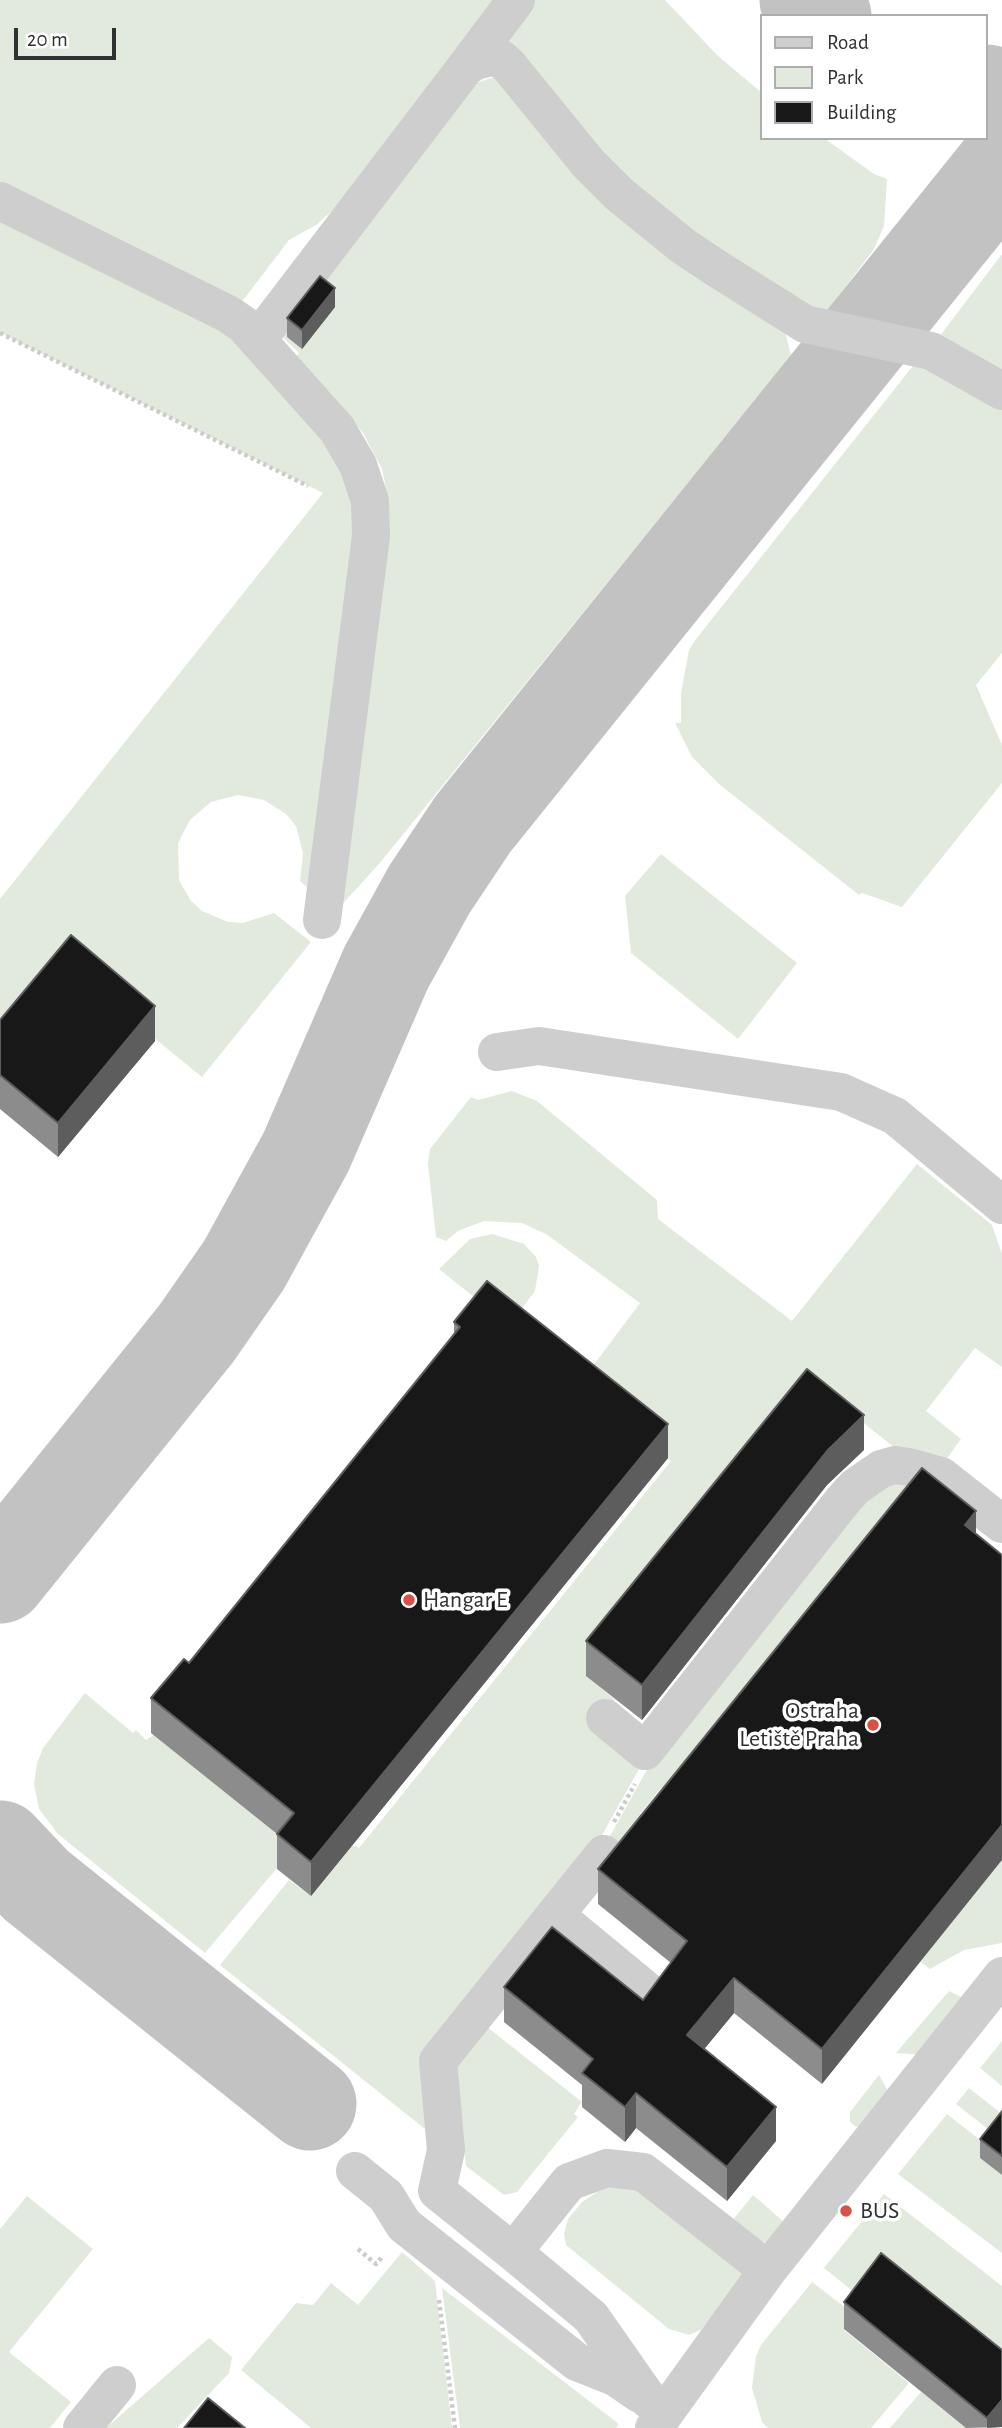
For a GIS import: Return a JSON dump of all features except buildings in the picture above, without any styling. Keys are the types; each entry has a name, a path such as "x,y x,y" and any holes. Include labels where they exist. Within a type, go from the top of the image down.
{"lane":[{"path":"258,339 516,0"},
{"path":"464,68 483,58 504,61 587,163 619,194 683,246 805,324 931,351 1002,391"},
{"path":"0,201 228,314 258,339 337,429 358,465 370,501 370,536 323,920"},
{"path":"497,1052 539,1046 841,1092 895,1116 1002,1205"},
{"path":"605,1718 645,1751 844,1499 869,1477 895,1465 941,1476 1002,1524"},
{"path":"604,1854 438,2061 446,2150 437,2191 592,2317 663,2417"},
{"path":"555,1915 647,1990"},
{"path":"663,2417 768,2270 1002,1976"},
{"path":"513,2252 569,2182 607,2168 643,2172 768,2270"},
{"path":"355,2171 386,2196 404,2225 414,2233 577,2362 615,2377 663,2417"},
{"path":"82,2428 117,2385"}],"path":[{"path":"0,333 308,486"},
{"path":"604,1854 600,1847 646,1763 645,1751"},
{"path":"438,2293 455,2428"}],"green space":[{"path":"0,0 508,0 355,191 316,225 289,240 238,307 0,189"},
{"path":"527,0 665,0 717,55 760,91 760,140 827,140 874,174 887,179 884,226 874,249 824,315 663,222 509,48 503,32"},
{"path":"497,76 778,323 786,335 791,356 379,864 336,911 388,549 389,503 382,469 363,433 331,393 291,363 299,353 274,329 470,85"},
{"path":"0,215 220,325 281,375 359,492 317,896 300,881 303,853 296,826 286,814 264,800 238,795 211,802 190,820 178,843 179,880 191,901 202,911 228,922 243,923 274,913 311,942 202,1077 71,970 0,1054 0,899 323,493 0,333"},
{"path":"1002,254 1002,375 939,337"},
{"path":"920,357 1002,402 1002,653 976,685 1002,745 1002,783 902,907 862,893 859,895 719,784 692,757 675,723 681,723 681,693 689,650 696,639"},
{"path":"661,854 797,963 738,1039 631,953 625,896"},
{"path":"512,1091 537,1101 657,1200 658,1219 792,1321 917,1164 992,1225 1002,1254 1002,1367 975,1348 926,1411 961,1439 946,1460 905,1456 820,1388 586,1675 615,1700 596,1724 643,1762 592,1853 425,2060 425,2129 220,1965 289,1880 311,1896 353,1845 359,1848 671,1461 578,1386 640,1303 546,1234 522,1223 484,1221 458,1231 446,1241 436,1237 428,1164 430,1149 471,1097 478,1100"},
{"path":"492,1234 524,1244 536,1257 539,1266 535,1291 507,1328 504,1321 439,1269 470,1239"},
{"path":"888,1484 913,1485 675,1798 661,1788 640,1814 647,1820 617,1858 604,1847 650,1764 857,1505"},
{"path":"85,1693 133,1733 136,1730 146,1740 154,1735 294,1848 205,1953 58,1834 39,1809 34,1784 37,1763 43,1748"},
{"path":"1002,1860 1002,1943 964,1950 930,1969 920,1962"},
{"path":"949,1991 963,1998 925,2055 896,2053"},
{"path":"487,2027 582,2102 574,2114 578,2117 517,2192 504,2195 466,2166 455,2070"},
{"path":"1002,2041 1002,2086 980,2068"},
{"path":"879,2075 892,2098 862,2128 855,2126 850,2122 850,2112"},
{"path":"969,2088 1002,2114 997,2136 956,2104"},
{"path":"947,2114 989,2147 980,2158 1002,2175 1002,2253 898,2174"},
{"path":"605,2187 638,2191 747,2272 701,2330 689,2335 669,2329 566,2245 564,2234 568,2219 582,2202"},
{"path":"884,2194 1002,2286 1002,2377 865,2301 824,2268"},
{"path":"753,2195 784,2222 771,2245 727,2227"},
{"path":"27,2196 93,2249 9,2352 71,2402 50,2428 0,2428 0,2229"},
{"path":"402,2252 435,2281 452,2428 311,2428 241,2370 296,2303 313,2305 331,2283 358,2305"},
{"path":"812,2282 855,2315 844,2330 909,2383 871,2428 768,2428 762,2422 752,2388 756,2356 761,2345"},
{"path":"442,2288 619,2424 616,2428 460,2428"},
{"path":"209,2338 232,2357 229,2373 177,2428 106,2428"},
{"path":"921,2392 966,2428 890,2428"}],"taxiway":[{"path":"806,0 823,14"},
{"path":"988,91 1002,94"},
{"path":"0,1577 196,1334 244,1265 306,1152 386,968 429,890 473,824 1002,167"},
{"path":"0,1847 36,1885 310,2104"}],"place":[{"name":"Hangar E","path":"409,1600"},
{"name":"Ostraha Letiště Praha","path":"873,1725"},
{"name":"BUS","path":"846,2211"}]}
